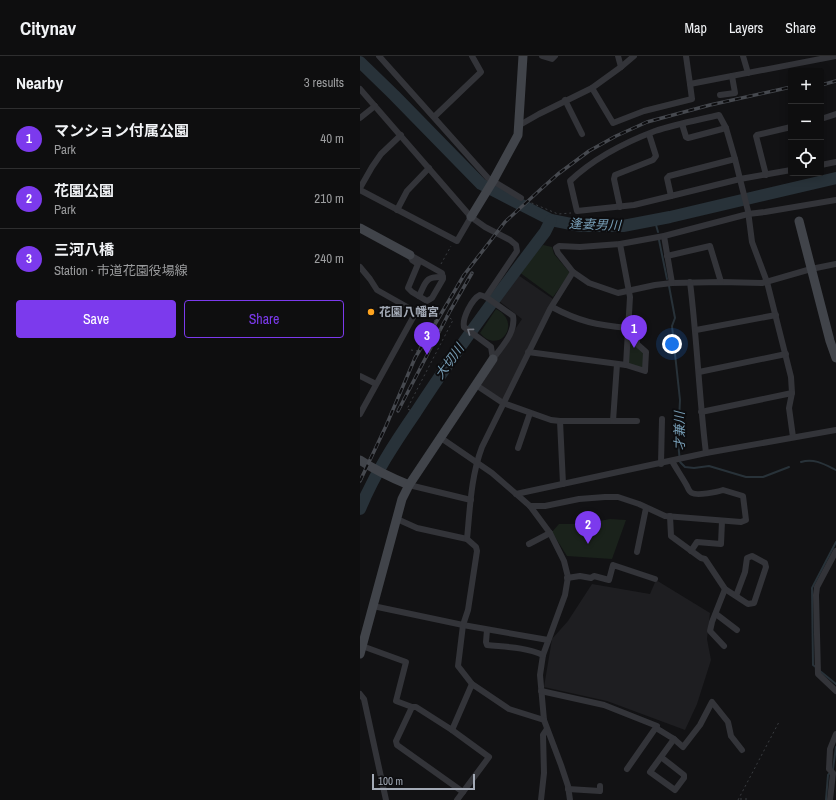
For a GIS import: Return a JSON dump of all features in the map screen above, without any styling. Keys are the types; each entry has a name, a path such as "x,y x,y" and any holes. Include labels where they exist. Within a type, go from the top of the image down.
{"street":[{"path":"379,56 488,178 492,182 521,198"},
{"path":"434,117 481,72 472,56"},
{"path":"401,135 381,154 360,189 456,241 492,182 518,135 523,56"},
{"path":"542,56 552,59 555,56"},
{"path":"618,56 621,67"},
{"path":"518,126 566,100 592,88 634,56"},
{"path":"592,88 613,123 644,111 692,99 686,56"},
{"path":"743,56 748,73"},
{"path":"690,84 748,73 800,59 836,56"},
{"path":"720,95 735,93 732,76"},
{"path":"360,89 471,217 485,227 510,240 517,248 517,251 486,297"},
{"path":"566,100 582,134"},
{"path":"360,118 375,106"},
{"path":"824,118 836,114"},
{"path":"788,171 741,182 620,207 577,211 570,180 606,154 650,134 682,124 719,116 726,128 735,159 741,182 748,212 752,242 767,282 786,354 791,378 792,393 789,408 793,437"},
{"path":"682,124 686,137 688,138 726,128"},
{"path":"766,175 756,136 788,128"},
{"path":"620,207 614,178 616,174 654,159 656,156 650,134"},
{"path":"671,196 667,178 669,176 735,159"},
{"path":"824,164 836,162"},
{"path":"397,210 407,191 429,168"},
{"path":"836,200 766,212 748,212 664,236 620,244 580,247 559,246 556,248 558,253 573,272 589,283 618,293 672,283 767,282 811,269 836,264"},
{"path":"799,221 830,341 836,358"},
{"path":"361,231 426,263 442,273 443,279 432,298 427,301 408,288 418,264"},
{"path":"664,236 672,283"},
{"path":"620,244 630,291 626,365"},
{"path":"667,256 710,246 721,282"},
{"path":"410,255 412,260 418,264 426,263"},
{"path":"360,267 377,290 416,312 360,414"},
{"path":"467,539 476,462 528,352 573,272"},
{"path":"419,296 428,279 433,276 443,277"},
{"path":"690,282 696,330 701,412 706,453"},
{"path":"456,800 489,757 452,730 416,707 396,701 406,662 361,652 402,499 409,485 492,359 504,344 514,327 513,316 486,297 480,295 477,296 465,315 463,322 464,327 491,346 504,344"},
{"path":"552,307 578,320 604,326 628,328"},
{"path":"696,330 776,315"},
{"path":"528,352 626,365 645,371 646,352 637,344 636,326"},
{"path":"491,346 492,359"},
{"path":"699,372 786,354"},
{"path":"613,421 617,364"},
{"path":"360,376 376,384"},
{"path":"476,385 503,403 551,420 637,421"},
{"path":"701,412 792,393"},
{"path":"518,448 530,413"},
{"path":"661,464 662,419"},
{"path":"560,421 563,484"},
{"path":"516,494 661,464 706,453 836,430"},
{"path":"441,438 492,473 530,506 550,533 564,561 567,578 565,595 543,655 540,675 544,720 561,765 570,800"},
{"path":"360,460 371,467 409,485 471,500"},
{"path":"530,506 545,506 579,499 618,497 670,516 741,522 746,520 743,496 723,490 718,492 692,493 689,491 680,472 677,460"},
{"path":"637,552 646,508"},
{"path":"670,516 671,536 701,558 705,559 725,589 748,604 754,603 766,567 765,563 752,556 747,558 745,572 736,596"},
{"path":"396,520 416,528 467,539 476,547 477,551 468,610 462,625 458,666 472,684 509,709 544,720"},
{"path":"691,551 697,542 721,544 722,521"},
{"path":"529,544 550,533"},
{"path":"836,551 816,590 818,674 836,691"},
{"path":"567,578 580,576 591,578 594,576 609,580 613,565 656,579"},
{"path":"724,646 710,631 725,589"},
{"path":"373,606 487,630 548,640"},
{"path":"716,614 738,630"},
{"path":"487,630 487,645 522,648 532,650 543,655"},
{"path":"452,730 472,684"},
{"path":"541,691 604,705 652,723 657,726 656,728 674,739 683,747 700,725 712,702 728,722 731,736 742,750"},
{"path":"360,694 364,699 386,800"},
{"path":"412,707 396,741 397,745 463,792"},
{"path":"627,769 656,728"},
{"path":"541,800 544,773 543,735 547,729"},
{"path":"830,800 832,771 830,749 836,734"},
{"path":"661,757 684,775 684,778 675,790 650,772 674,739"},
{"path":"568,789 600,791 600,786"}],"path":[{"path":"521,198 558,214 577,211"},
{"path":"440,265 454,240"},
{"path":"410,410 408,409 453,320 432,307"},
{"path":"411,350 416,351 439,312"},
{"path":"738,800 779,722"},
{"path":"738,800 749,800"}],"shaded area":[{"path":"543,245 552,247 554,254 570,273 553,297 519,272"},
{"path":"518,275 553,299 504,401 478,384 522,319 499,301"},
{"path":"496,309 503,314 507,320 508,326 504,337 493,341 486,339 480,333"},
{"path":"631,327 635,327 635,344 644,353 644,369 627,364"},
{"path":"610,519 626,520 612,559 567,556 552,532 559,524 584,524"},
{"path":"656,580 710,613 707,639 711,660 697,704 685,730 607,701 544,687 552,639 568,621 592,584 650,594"}],"waterway":[{"name":"逢妻男川","path":"360,62 481,184 551,220 581,226 623,226 670,217 836,178"},
{"name":"才兼川","path":"658,219 656,225 658,232"},
{"name":"大切川","path":"360,509 385,459 431,389 545,232 551,220"},
{"name":"才兼川","path":"659,240 667,279"},
{"name":"才兼川","path":"669,286 675,318 672,326 680,400 678,442 680,462 685,467 694,468 709,466 746,477 763,477 789,467"},
{"name":"才兼川","path":"801,462 815,461 836,470"},
{"name":"才兼川","path":"817,668 813,665 812,588 836,542"},
{"name":"才兼川","path":"820,671 836,684"},
{"name":"才兼川","path":"826,800 828,775 833,769 836,747"}],"railway":[{"path":"824,84 836,81"},
{"path":"360,481 386,426 415,358 464,275 505,222 558,174 589,151 616,136 647,122 710,105 788,88"},
{"path":"398,411 450,311 472,273"}],"place":[{"name":"花園八幡宮","path":"371,312"},
{"name":"マンション付属公園","path":"634,348"},
{"name":"三河八橋","path":"427,355"},
{"name":"花園公園","path":"588,544"}]}
